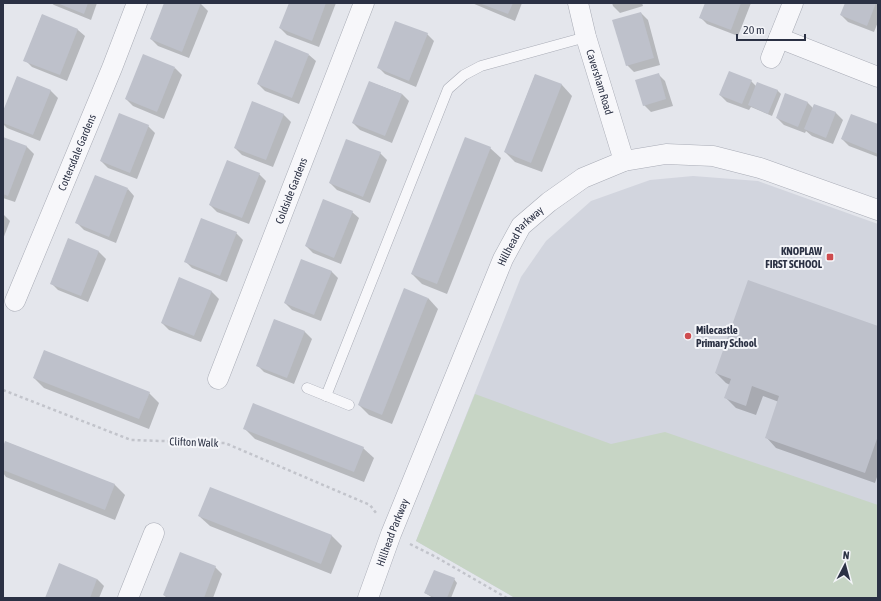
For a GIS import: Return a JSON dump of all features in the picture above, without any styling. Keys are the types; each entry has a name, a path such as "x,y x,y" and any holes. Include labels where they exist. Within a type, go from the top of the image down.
{"street":[{"name":"Cottersdale Gardens","path":"15,301 109,75 137,3"},
{"name":"Coldside Gardens","path":"218,379 364,3"},
{"name":"Caversham Road","path":"578,3 586,37 624,161"},
{"path":"771,58 793,3"},
{"path":"779,38 878,77"},
{"name":"Hillhead Parkway","path":"368,598 391,534 503,259 521,226 550,202 583,178 624,161 666,154 713,156 760,168 878,210"},
{"path":"128,598 154,534"}],"lane":[{"path":"326,396 448,89 464,74 481,66 586,37"},
{"path":"307,388 349,405"}],"path":[{"name":"Clifton Walk","path":"3,390 131,440 225,443 370,505 391,534"},
{"path":"391,534 436,557 507,598"}],"shaded area":[{"name":"Milecastle Primary School","path":"693,176 758,181 878,224 878,598 515,598 416,541 521,277 546,241 591,201 650,180"}],"green space":[{"path":"475,394 611,444 665,432 878,505 878,598 515,598 416,541"}],"building":[{"path":"57,3 88,3 84,14"},
{"path":"164,3 201,3 182,52 150,39"},
{"path":"289,3 326,3 312,41 279,28"},
{"path":"479,3 513,3 508,14"},
{"path":"705,3 741,3 731,30 699,18"},
{"path":"845,3 876,3 867,26 840,15"},
{"path":"641,12 654,58 626,66 612,20"},
{"path":"42,14 78,29 60,75 23,61"},
{"path":"395,21 428,33 409,81 377,68"},
{"path":"275,40 309,54 292,98 257,84"},
{"path":"143,54 175,67 157,112 125,99"},
{"path":"729,71 752,80 742,104 719,95"},
{"path":"659,73 666,99 643,106 635,80"},
{"path":"535,74 562,84 531,163 504,152"},
{"path":"17,76 51,90 33,135 3,123 3,111"},
{"path":"369,81 402,94 385,136 352,123"},
{"path":"757,82 778,90 768,114 748,105"},
{"path":"785,93 808,102 798,127 776,118"},
{"path":"252,101 284,114 266,160 234,148"},
{"path":"814,104 836,112 826,138 804,129"},
{"path":"119,113 149,125 130,173 100,161"},
{"path":"851,114 878,124 878,154 841,139"},
{"path":"3,137 27,146 8,196 3,194"},
{"path":"465,137 491,147 437,284 411,274"},
{"path":"346,139 381,152 363,197 329,183"},
{"path":"227,160 260,173 242,218 209,205"},
{"path":"95,175 128,188 109,237 75,223"},
{"path":"323,199 353,211 334,258 305,246"},
{"path":"201,218 237,232 220,276 184,262"},
{"path":"68,238 99,251 81,296 50,284"},
{"path":"301,259 332,271 314,315 284,303"},
{"path":"179,277 212,291 194,336 161,323"},
{"path":"748,280 878,326 878,436 865,473 765,438 779,396 752,386 746,406 724,398 731,379 715,373"},
{"path":"404,288 428,298 382,415 358,405"},
{"path":"274,319 305,331 287,378 256,366"},
{"path":"44,350 150,392 139,419 33,378"},
{"path":"253,403 364,447 354,472 243,429"},
{"path":"5,441 115,484 105,510 3,470 3,447"},
{"path":"210,487 332,535 321,564 198,516"},
{"path":"180,552 216,566 204,598 169,598 163,595"},
{"path":"59,563 97,579 90,598 45,598"},
{"path":"434,570 455,578 447,598 436,598 424,593"}],"place":[{"name":"KNOPLAW FIRST SCHOOL","path":"830,257"},
{"name":"Milecastle Primary School","path":"688,336"}]}
